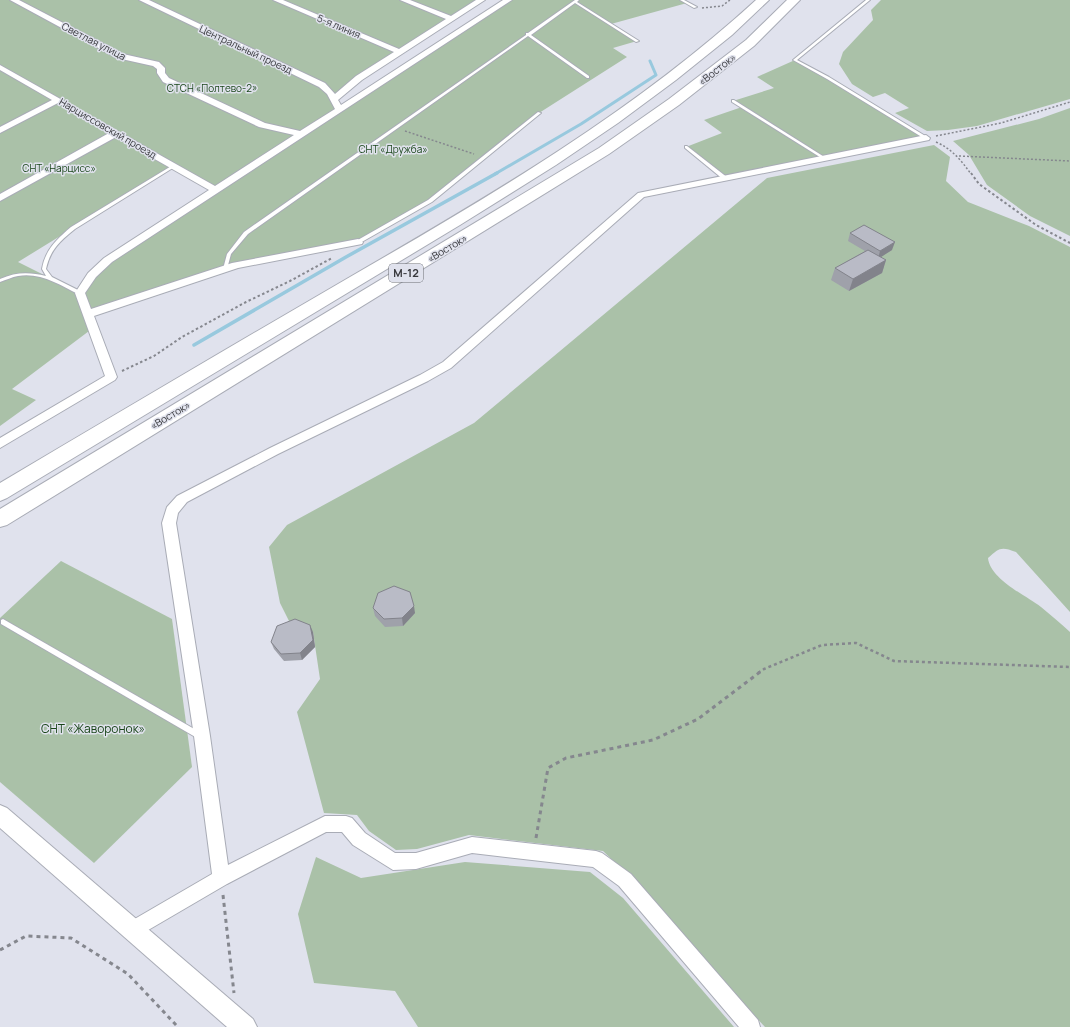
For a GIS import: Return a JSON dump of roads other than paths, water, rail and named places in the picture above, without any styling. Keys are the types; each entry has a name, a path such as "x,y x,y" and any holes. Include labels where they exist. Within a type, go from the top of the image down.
{"highway":[{"name":"«Восток»","path":"0,493 106,428 467,216 541,169 651,93 740,22 763,0"},
{"name":"«Восток»","path":"0,519 604,151 674,102 750,43 794,0"}],"street":[{"name":"Светлая улица","path":"14,0 120,56 156,64 161,68 161,73 166,80 255,122 301,134"},
{"name":"Центральный проезд","path":"143,0 309,78 322,86 334,100 339,109"},
{"name":"5-я линия","path":"277,0 400,52"},
{"path":"404,0 452,19"},
{"path":"334,100 359,78 481,0"},
{"path":"0,444 111,377 80,293 94,272 108,260 508,0"},
{"name":"Нарциссовский проезд","path":"1,69 215,190"},
{"path":"0,130 58,100"},
{"path":"0,198 116,133"},
{"path":"221,878 202,736 169,523 172,511 182,499 274,451 424,378 447,365 641,196 926,138"},
{"path":"88,314 236,265 358,242"},
{"path":"0,815 241,1024"},
{"path":"132,930 221,878 325,824 346,824 359,839 393,862 416,861 472,845 596,859 625,880 751,1027"}],"lane":[{"path":"682,0 695,7"},
{"path":"868,0 794,60 828,78 926,138"},
{"path":"225,269 229,254 246,233 576,1 637,41"},
{"path":"527,34 588,77"},
{"path":"733,101 824,158"},
{"path":"358,242 430,201 539,113"},
{"path":"686,147 726,179"},
{"path":"50,278 44,269 45,260 51,249 60,239 73,228 174,166"},
{"path":"0,281 10,276 23,273 50,278 80,293"},
{"path":"3,622 202,736"}],"waterway":[{"path":"495,174 581,124 656,75 650,61"},
{"path":"194,345 346,257 497,173"}],"park label":[{"name":"СТСН «Полтево-2»","path":"212,88"},
{"name":"СНТ «Дружба»","path":"393,149"},
{"name":"СНТ «Нарцисс»","path":"59,168"},
{"name":"СНТ «Жаворонок»","path":"93,729"}]}
